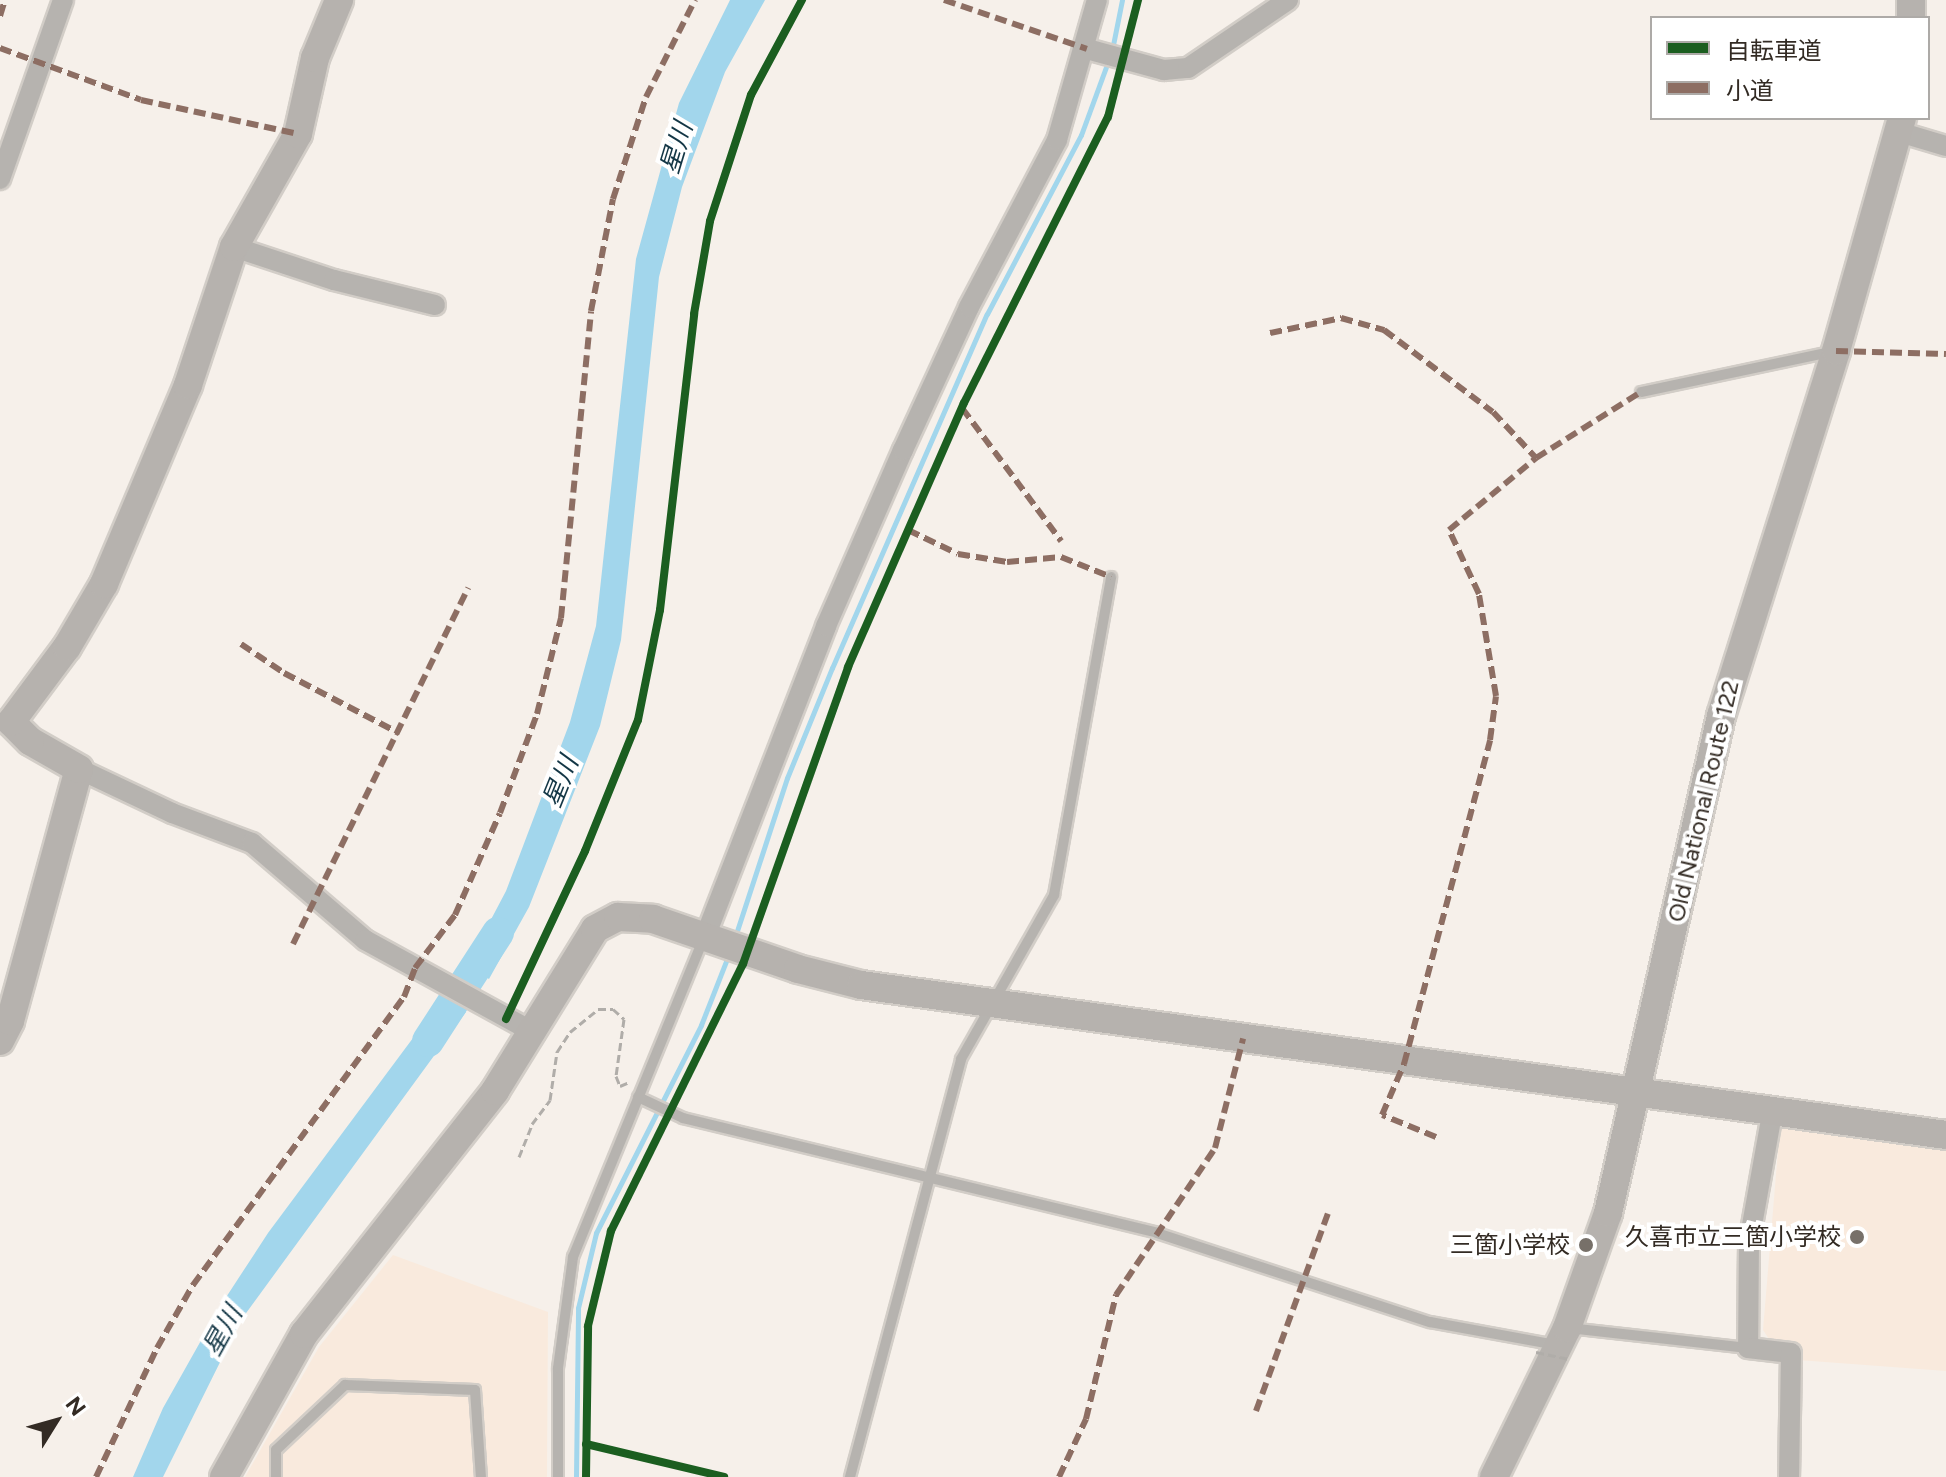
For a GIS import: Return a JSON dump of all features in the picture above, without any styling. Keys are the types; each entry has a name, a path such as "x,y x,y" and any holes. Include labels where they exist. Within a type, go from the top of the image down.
{"street":[{"path":"0,179 63,0"},
{"path":"339,0 315,58 298,134 234,247 188,385 104,584 67,647 5,727 79,769 172,813 252,843 365,940 501,1016 548,1032"},
{"path":"722,943 832,613 941,366 1057,140 1093,51 1097,0"},
{"path":"1093,51 1164,70 1188,68 1288,0"},
{"path":"1900,125 1946,146"},
{"name":"Old National Route 122","path":"1494,1477 1558,1346 1608,1213 1638,1096 1721,716 1836,351 1900,125"},
{"path":"234,247 334,280 435,305"},
{"path":"0,1041 10,1021 79,769"},
{"path":"224,1477 304,1334 548,1032 595,929 606,922 631,916 653,919 861,985 1638,1096 1946,1135"},
{"path":"1772,1114 1749,1242 1748,1348 1791,1353 1789,1477"}],"lane":[{"path":"1641,392 1836,351"},
{"path":"850,1477 961,1059 1054,895 1111,577"},
{"path":"558,1477 558,1368 573,1257 643,1099 722,943"},
{"path":"643,1099 683,1118 1157,1233 1430,1322 1558,1346 1748,1348"},
{"path":"276,1477 276,1450 345,1385 475,1390 481,1477"}],"path":[{"path":"519,1157 532,1124 550,1100 557,1052 566,1037 598,1009 620,1013 625,1029 617,1083 631,1082"},
{"path":"548,1032 566,1037"}],"shaded area":[{"name":"久喜市立三箇小学校","path":"1780,1127 1946,1144 1946,1371 1798,1360 1794,1341 1769,1339 1763,1330"},
{"path":"393,1255 548,1312 547,1477 245,1477 319,1347"}],"water":[{"path":"730,0 765,0 725,72 682,187 659,277 621,640 600,726 529,907 489,979 467,965 506,891 570,722 596,626 636,259 679,103"},
{"path":"442,999 466,1012 241,1320 163,1477 133,1477 163,1408 221,1305 268,1233"}],"waterway":[{"path":"1112,50 1122,0"},
{"path":"734,940 787,778 832,668 987,314 1081,135 1109,59"},
{"name":"星川","path":"428,1041 498,933"},
{"path":"576,1477 578,1308 596,1233 701,1025 728,956"}],"marked path":[{"path":"0,16 5,0"},
{"path":"96,1477 157,1348 193,1285 404,997 415,968 455,915 500,813 537,714 561,618 591,311 613,199 646,97 695,0"},
{"path":"944,0 1087,49"},
{"path":"0,48 141,100 298,134"},
{"path":"1270,333 1341,318 1384,330 1493,412 1536,458"},
{"path":"1836,351 1946,354"},
{"path":"1436,1137 1382,1115 1404,1064 1490,740 1496,696 1479,594 1449,530 1536,458 1641,392"},
{"path":"962,408 1061,541"},
{"path":"908,530 958,554 1007,562 1061,557 1111,577"},
{"path":"293,944 468,588"},
{"path":"241,644 284,673 399,733"},
{"path":"1059,1477 1086,1419 1116,1295 1215,1148 1243,1039"},
{"path":"1256,1411 1328,1213"}],"cycle path":[{"path":"506,1019 585,851 638,720 660,610 694,314 710,221 751,95 802,0"},
{"path":"586,1477 588,1326 611,1231 743,964 848,667 964,403 1108,117 1138,0"},
{"path":"586,1444 724,1477"}],"place":[{"name":"久喜市立三箇小学校","path":"1857,1237"},
{"name":"三箇小学校","path":"1586,1245"}]}
